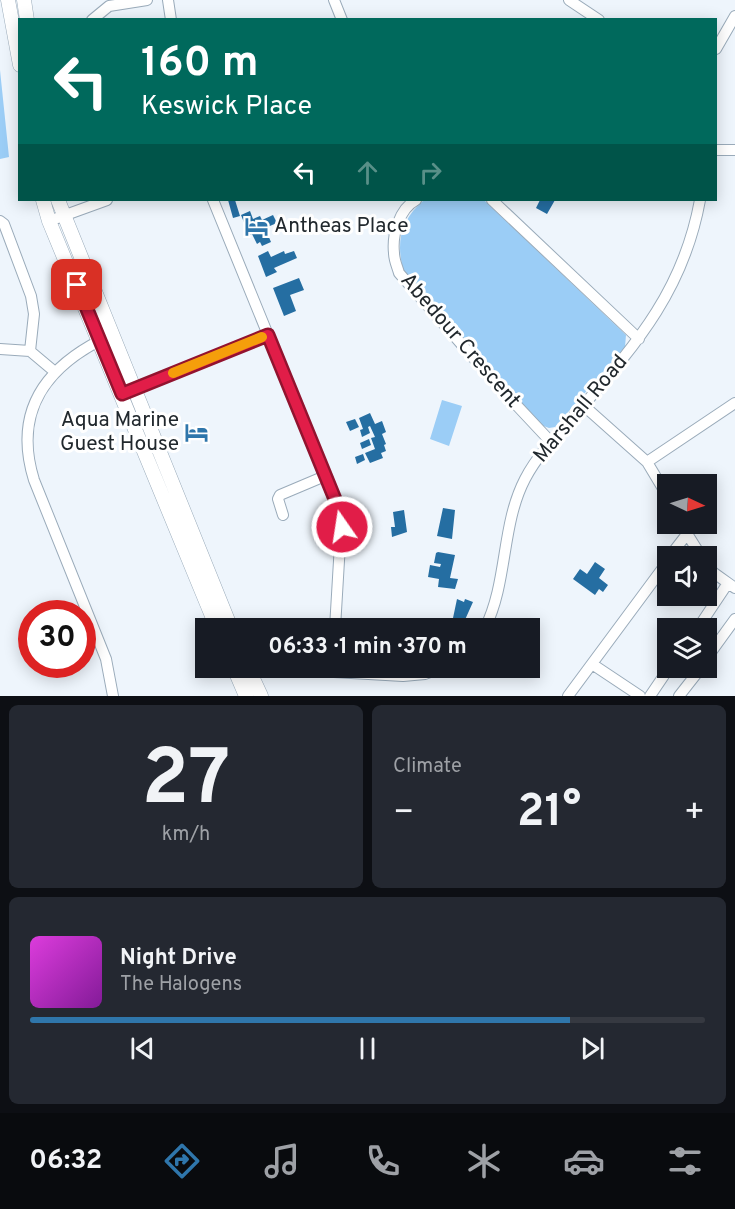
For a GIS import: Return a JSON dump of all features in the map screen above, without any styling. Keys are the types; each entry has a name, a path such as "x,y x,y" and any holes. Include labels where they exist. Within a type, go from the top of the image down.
{"street":[{"path":"8,0 18,53"},
{"path":"24,0 27,18"},
{"path":"94,18 109,6 147,0"},
{"path":"168,0 171,18"},
{"path":"334,0 341,18"},
{"path":"569,0 596,18"},
{"path":"717,46 735,16"},
{"path":"717,150 735,150"},
{"path":"43,201 49,221 105,338"},
{"path":"58,201 105,338 213,618"},
{"path":"49,221 105,201"},
{"path":"213,201 339,509 342,527 336,618"},
{"name":"Abedour Crescent","path":"411,201 402,214 394,236 394,254 399,273 551,442"},
{"path":"493,201 639,339"},
{"name":"Marshall Road","path":"489,618 494,607 518,494 533,465 639,339 659,311 689,247 700,201"},
{"path":"0,221 4,224 32,296 34,309 30,351"},
{"path":"127,392 268,335"},
{"path":"105,338 74,354 55,372 39,394 33,407 26,444 34,480 106,660 113,696"},
{"path":"0,349 30,351 55,372"},
{"path":"127,392 227,618"},
{"path":"647,462 735,403"},
{"path":"584,405 647,462 657,479"},
{"path":"283,515 278,500 280,495 325,476"},
{"path":"678,546 687,534 695,546"},
{"path":"706,618 731,586 717,574"},
{"path":"568,696 657,576"},
{"path":"717,644 735,619"},
{"path":"592,664 640,696"},
{"path":"243,678 246,696"},
{"path":"248,678 261,696"},
{"path":"650,696 662,678"},
{"path":"679,696 692,678"}],"shaded area":[{"path":"0,70 9,157 0,159"},
{"path":"423,201 485,201 626,335 625,347 555,427 549,428 541,425 404,272 400,241 405,223"},
{"path":"442,400 462,406 449,446 430,439"}],"building":[{"path":"228,201 235,201 240,216 233,218"},
{"path":"540,201 554,201 547,214 536,208"},
{"path":"250,211 253,219 260,216 262,220 273,215 277,223 265,228 271,242 262,246 260,242 257,244 252,234 249,235 241,215"},
{"path":"268,251 271,257 284,251 285,254 294,251 297,258 274,268 277,272 266,277 258,256"},
{"path":"299,278 304,290 290,295 296,311 284,316 273,288"},
{"path":"370,413 375,424 382,421 386,432 382,434 386,451 381,453 383,458 370,463 365,453 375,449 371,438 375,437 370,426 368,427 370,433 362,437 360,430 363,429 359,418"},
{"path":"355,419 359,427 350,431 346,422"},
{"path":"369,439 371,445 362,449 360,443"},
{"path":"363,454 365,460 357,464 355,457"},
{"path":"443,508 455,510 452,539 437,536"},
{"path":"404,510 407,532 392,537 391,527 395,527 393,512"},
{"path":"438,552 455,555 450,578 458,579 455,589 438,587 439,579 428,577 430,565 440,567 441,564 434,563"},
{"path":"595,562 605,569 599,578 608,585 603,592 599,589 595,595 573,579 580,569 587,574"},
{"path":"457,599 473,602 466,618 453,618"}],"slow traffic":[{"path":"173,373 262,337"}],"place":[{"name":"Antheas Place","path":"256,226"},
{"name":"Aqua Marine Guest House","path":"197,432"}],"route":[{"path":"77,285 122,394 268,335 339,509 342,527"}]}
